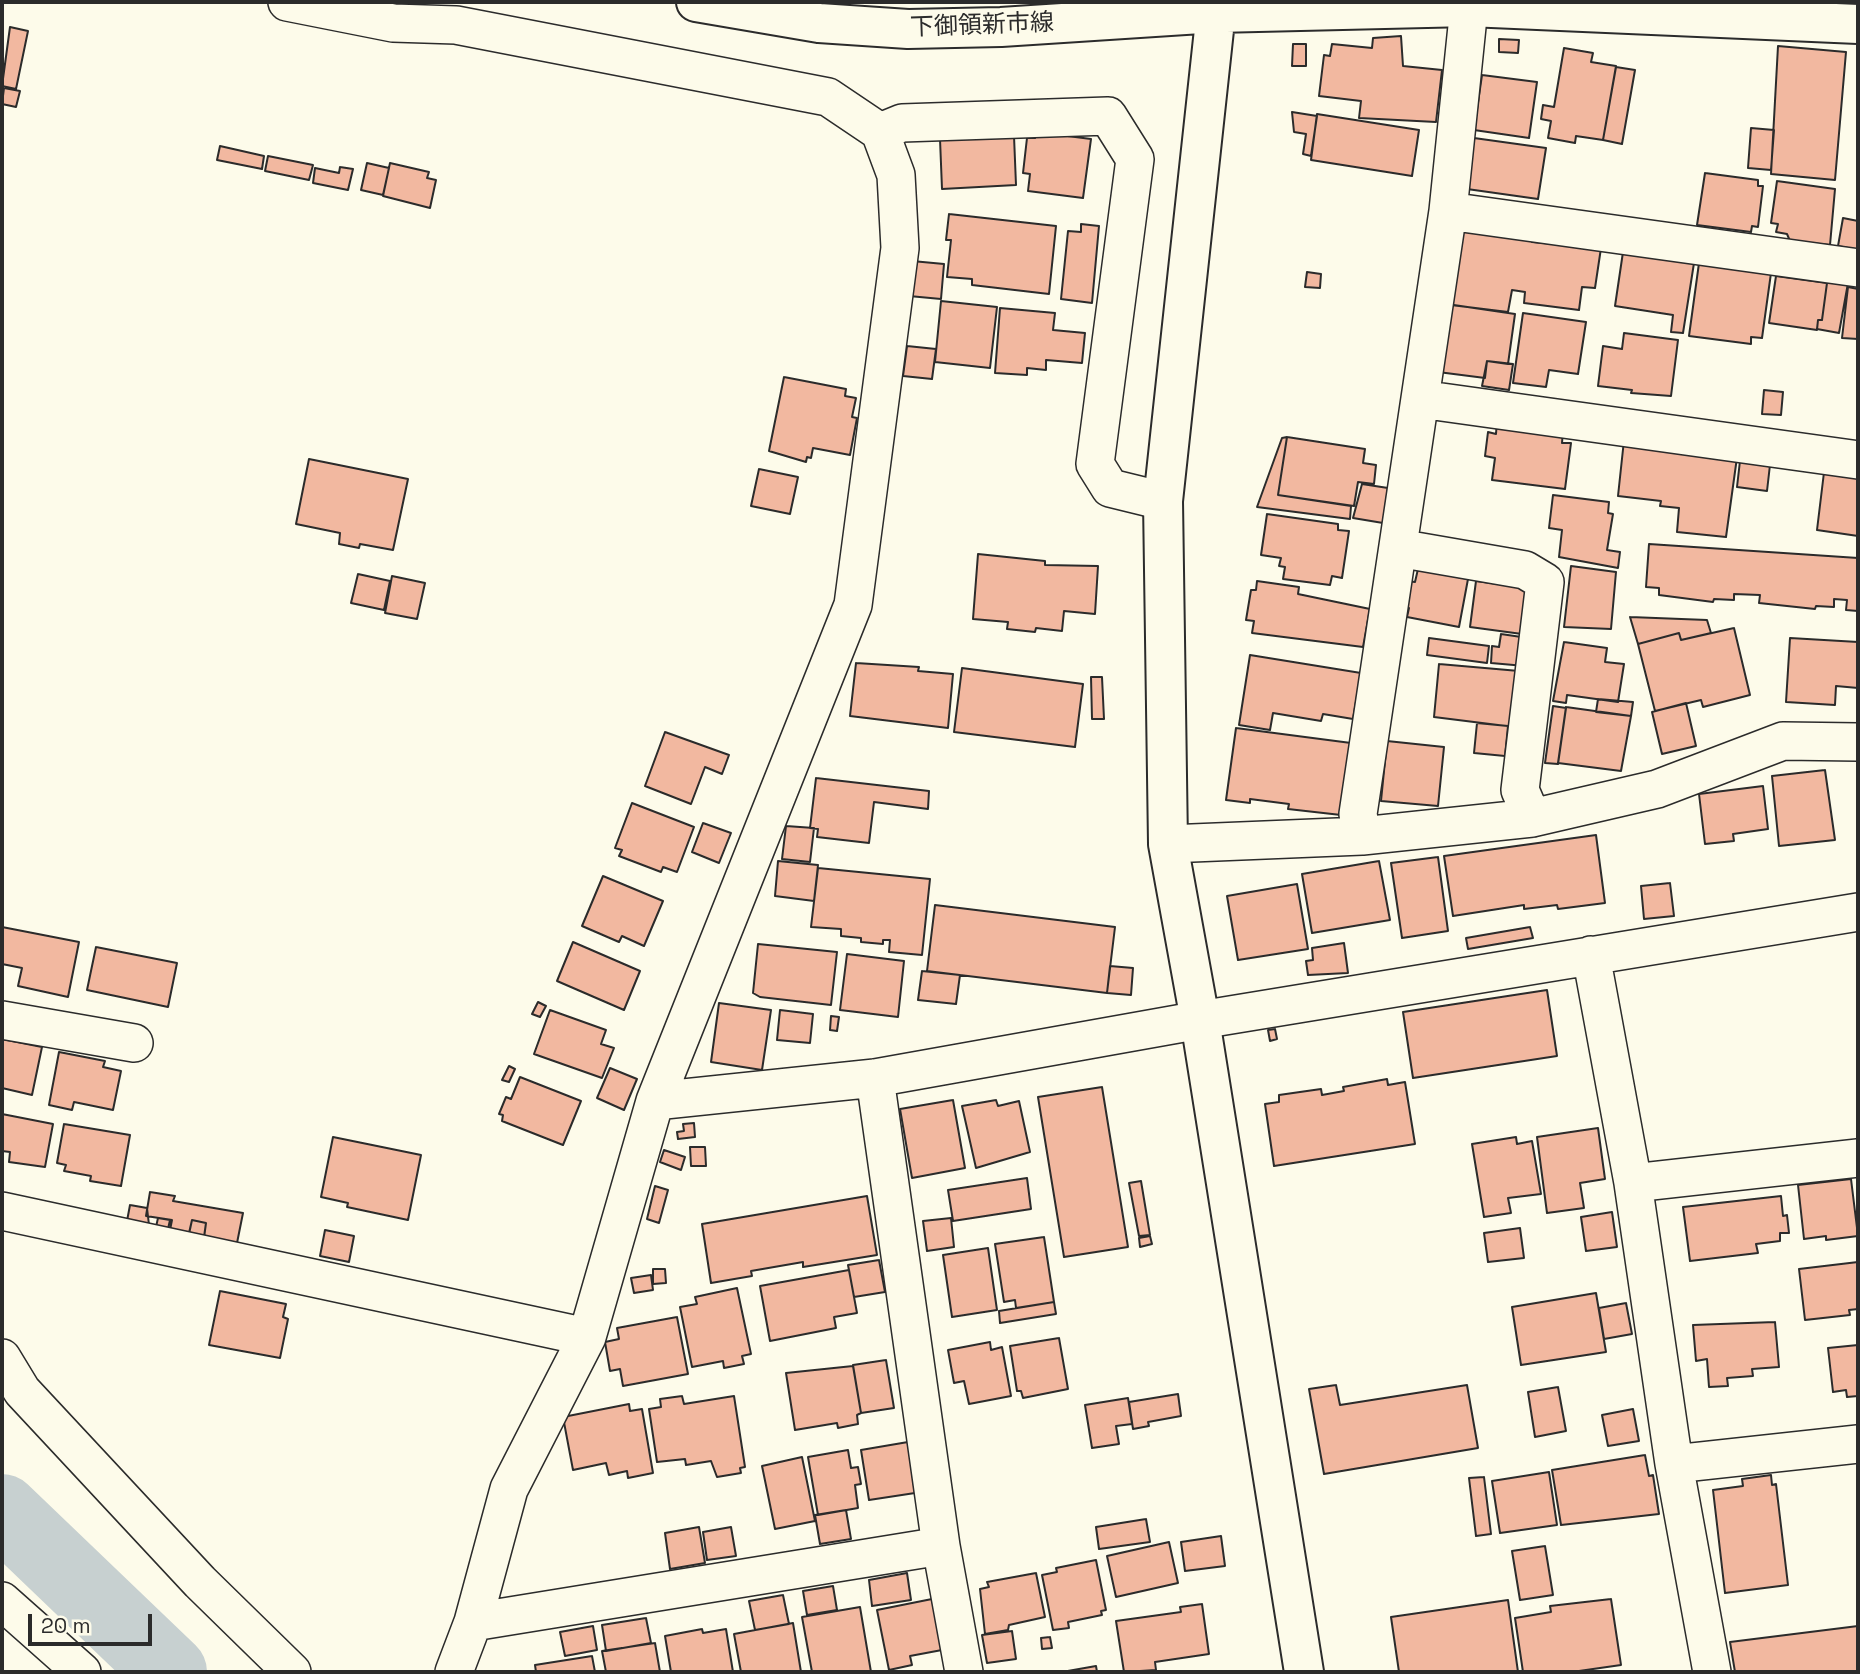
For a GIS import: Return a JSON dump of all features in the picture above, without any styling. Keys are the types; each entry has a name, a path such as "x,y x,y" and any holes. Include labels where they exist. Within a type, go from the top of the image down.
{"street":[{"path":"288,2 393,23 456,25 828,97 880,132 896,175 900,248 853,605 655,1101 587,1337 509,1489 473,1622 454,1672"},
{"name":"下御領新市線","path":"696,2 819,23 908,29 1001,27 1216,7 1468,7 1858,24"},
{"path":"1216,7 1164,501 1168,844 1200,1020 1304,1672"},
{"path":"1362,836 1358,814 1448,211 1468,7"},
{"path":"880,132 902,123 1108,116 1135,159 1095,464 1110,488 1164,501"},
{"path":"1448,211 1858,268"},
{"path":"1420,399 1858,460"},
{"path":"1398,548 1525,570 1545,582 1520,790 1532,818"},
{"path":"1168,844 1362,836 1532,818 1657,789 1783,741 1858,742"},
{"path":"655,1101 875,1078 1200,1020 1858,912"},
{"path":"1591,956 1633,1183 1674,1464 1712,1672"},
{"path":"2,1020 134,1043"},
{"path":"875,1078 942,1546 964,1672"},
{"path":"1633,1183 1858,1158"},
{"path":"2,1212 587,1337"},
{"path":"2,1358 32,1401 200,1582 292,1672"},
{"path":"1674,1464 1858,1444"},
{"path":"473,1622 942,1546"},
{"path":"2,1601 82,1672"}],"building":[{"path":"10,27 28,31 16,89 2,86"},
{"path":"1401,36 1403,66 1442,70 1436,122 1359,118 1361,101 1319,96 1324,55 1330,56 1332,44 1372,48 1373,38"},
{"path":"1499,39 1519,40 1518,53 1499,52"},
{"path":"1293,44 1306,44 1306,66 1292,66"},
{"path":"1778,46 1846,52 1835,180 1771,174"},
{"path":"1564,48 1593,53 1591,62 1616,66 1603,140 1576,136 1575,143 1548,138 1551,121 1541,119 1543,105 1554,107"},
{"path":"1616,67 1635,70 1622,144 1603,140"},
{"path":"1482,75 1537,82 1529,138 1474,130"},
{"path":"4,88 20,91 16,107 2,104"},
{"path":"1292,112 1317,116 1311,156 1303,154 1306,134 1294,132"},
{"path":"1317,114 1419,130 1412,176 1311,160"},
{"path":"1751,128 1774,130 1771,170 1748,168"},
{"path":"1036,132 1091,139 1083,198 1028,191 1030,174 1023,173 1027,138 1035,138"},
{"path":"1014,136 1016,185 942,189 940,139"},
{"path":"1474,138 1546,148 1538,199 1467,189"},
{"path":"220,146 264,156 262,169 217,160"},
{"path":"268,156 313,165 309,180 265,171"},
{"path":"367,163 389,168 383,195 361,190"},
{"path":"390,163 429,172 427,178 436,180 430,208 383,196"},
{"path":"340,167 353,169 348,190 313,183 315,168 339,173"},
{"path":"1705,173 1758,180 1758,186 1763,186 1758,227 1752,226 1751,232 1697,225"},
{"path":"1777,181 1835,189 1830,245 1790,241 1787,234 1776,232 1778,224 1771,223"},
{"path":"949,214 1056,226 1049,294 972,285 972,279 947,277 951,240 946,240"},
{"path":"1843,218 1858,221 1858,250 1838,246"},
{"path":"1081,224 1099,226 1092,303 1061,299 1068,231 1081,232"},
{"path":"1462,228 1532,237 1532,242 1601,248 1595,288 1582,287 1579,310 1524,303 1525,292 1512,290 1508,312 1451,305"},
{"path":"1623,252 1694,263 1683,333 1671,332 1673,315 1615,306"},
{"path":"912,261 944,264 941,299 909,296"},
{"path":"1699,263 1771,273 1762,338 1751,337 1751,344 1689,336"},
{"path":"1307,272 1321,274 1320,288 1305,287"},
{"path":"1776,276 1827,283 1822,320 1818,320 1817,330 1769,323"},
{"path":"1825,279 1848,283 1839,333 1817,329 1818,320 1822,320 1827,283"},
{"path":"1848,287 1858,289 1858,339 1842,338"},
{"path":"941,301 997,307 990,368 935,362"},
{"path":"1447,304 1515,314 1508,364 1487,361 1485,378 1438,372"},
{"path":"1000,308 1055,313 1053,330 1085,333 1082,363 1046,360 1046,370 1027,368 1027,375 995,373"},
{"path":"1523,313 1586,322 1578,374 1549,370 1546,387 1513,383"},
{"path":"1624,333 1678,340 1671,396 1631,393 1632,390 1598,386 1603,346 1622,349"},
{"path":"907,346 936,349 932,379 903,376"},
{"path":"1487,361 1513,364 1509,390 1482,386"},
{"path":"784,377 846,389 845,396 856,398 852,417 857,418 850,455 813,448 811,458 807,457 806,462 769,451"},
{"path":"1764,390 1783,392 1781,415 1762,414"},
{"path":"1497,420 1563,431 1562,443 1571,443 1565,489 1492,480 1495,458 1485,456 1488,432 1496,434"},
{"path":"1287,437 1278,495 1351,506 1350,519 1257,507 1282,438"},
{"path":"1287,437 1365,449 1363,463 1376,465 1374,484 1358,482 1354,506 1278,495"},
{"path":"1624,440 1738,450 1726,537 1677,532 1679,508 1660,506 1661,501 1618,496"},
{"path":"1741,452 1771,456 1767,491 1737,487"},
{"path":"309,459 408,479 393,550 360,544 359,548 339,544 340,533 296,524"},
{"path":"1825,464 1858,471 1858,536 1817,530"},
{"path":"759,469 798,477 790,514 751,506"},
{"path":"1362,484 1388,488 1383,523 1353,518"},
{"path":"1553,495 1609,502 1608,513 1613,514 1607,550 1620,552 1618,568 1559,557 1562,530 1549,528"},
{"path":"1267,514 1338,524 1338,530 1349,531 1342,578 1332,576 1330,585 1283,579 1285,567 1279,566 1281,558 1261,555"},
{"path":"1649,544 1858,558 1858,611 1846,610 1847,600 1834,599 1834,607 1816,606 1815,609 1759,603 1760,595 1734,594 1734,600 1714,599 1713,602 1659,595 1659,588 1646,587"},
{"path":"978,554 1045,561 1045,565 1098,566 1095,614 1064,611 1062,631 1007,629 1008,622 973,619"},
{"path":"1571,566 1616,572 1611,629 1564,627"},
{"path":"1418,569 1468,579 1459,627 1407,617 1409,608 1402,607 1407,581 1415,582"},
{"path":"358,574 390,581 384,610 351,603"},
{"path":"392,576 425,583 417,619 385,613"},
{"path":"1257,581 1299,587 1298,594 1370,609 1363,647 1252,633 1254,621 1246,620 1251,590 1256,590"},
{"path":"1476,581 1529,588 1522,634 1470,627"},
{"path":"1630,617 1707,620 1711,633 1681,640 1679,633 1638,644"},
{"path":"1734,628 1750,695 1703,707 1701,700 1655,711 1638,644 1679,633 1681,640"},
{"path":"1501,634 1528,638 1525,666 1491,663 1492,646 1499,647"},
{"path":"1429,638 1489,646 1487,663 1427,655"},
{"path":"1790,638 1858,642 1858,688 1836,686 1835,705 1786,702"},
{"path":"1564,642 1607,648 1605,662 1624,664 1618,702 1567,695 1566,703 1553,701"},
{"path":"1250,655 1361,673 1353,719 1323,714 1321,721 1273,713 1270,730 1239,725"},
{"path":"856,663 919,667 918,671 953,674 948,728 850,716"},
{"path":"1439,664 1519,671 1514,727 1434,717"},
{"path":"962,668 1083,684 1075,747 954,732"},
{"path":"1091,677 1102,677 1104,719 1092,719"},
{"path":"1598,699 1633,702 1631,716 1596,712"},
{"path":"1686,703 1696,746 1662,754 1652,712"},
{"path":"1553,706 1566,708 1558,764 1545,763"},
{"path":"1566,707 1631,716 1621,771 1558,763"},
{"path":"1477,723 1508,726 1505,756 1474,753"},
{"path":"1236,728 1351,743 1341,815 1288,809 1289,804 1250,799 1250,803 1226,800"},
{"path":"665,732 729,755 722,774 705,767 691,804 645,786"},
{"path":"1387,741 1444,747 1438,806 1381,801"},
{"path":"1825,770 1835,840 1779,846 1772,776"},
{"path":"816,778 929,791 928,809 874,802 869,843 817,837 818,829 810,828"},
{"path":"1763,786 1768,829 1733,834 1734,841 1705,844 1699,794"},
{"path":"632,803 694,827 677,872 663,867 661,872 619,856 622,850 615,848"},
{"path":"703,823 731,833 719,863 692,852"},
{"path":"786,826 814,828 810,862 782,859"},
{"path":"1596,835 1605,903 1558,909 1557,905 1524,909 1524,905 1453,916 1444,856"},
{"path":"1438,857 1448,931 1402,938 1391,863"},
{"path":"778,861 818,865 814,901 775,896"},
{"path":"1379,861 1390,920 1312,933 1302,874"},
{"path":"818,868 930,879 922,955 889,952 890,940 883,940 883,944 861,942 861,938 841,936 841,929 811,927"},
{"path":"603,876 663,901 644,946 622,936 619,942 582,926"},
{"path":"1670,883 1674,916 1644,919 1641,886"},
{"path":"1297,884 1308,949 1238,960 1227,896"},
{"path":"935,905 1115,927 1107,993 927,971"},
{"path":"2,927 79,942 68,997 18,986 22,968 2,964"},
{"path":"1530,927 1533,938 1468,949 1466,938"},
{"path":"573,942 640,971 624,1010 557,981"},
{"path":"1344,943 1348,973 1308,975 1306,961 1313,960 1312,948"},
{"path":"758,944 837,952 831,1005 760,997 753,993"},
{"path":"96,947 177,963 168,1007 87,990"},
{"path":"847,954 904,961 898,1017 840,1010"},
{"path":"1110,966 1133,968 1131,995 1107,993"},
{"path":"922,971 960,975 956,1004 918,1000"},
{"path":"1547,990 1557,1056 1413,1078 1403,1012"},
{"path":"538,1002 546,1006 540,1017 532,1014"},
{"path":"719,1003 771,1010 762,1070 711,1062"},
{"path":"550,1010 606,1030 601,1044 614,1048 602,1078 534,1054"},
{"path":"780,1010 813,1014 810,1043 777,1040"},
{"path":"831,1016 839,1017 837,1031 830,1030"},
{"path":"1275,1029 1277,1039 1270,1041 1268,1030"},
{"path":"2,1039 42,1047 32,1095 2,1088"},
{"path":"59,1052 105,1061 103,1067 121,1071 113,1110 74,1102 72,1110 49,1105"},
{"path":"509,1066 515,1069 509,1082 502,1080"},
{"path":"610,1068 637,1079 624,1110 597,1098"},
{"path":"520,1077 581,1101 563,1145 502,1121 503,1115 499,1114 506,1097 511,1099"},
{"path":"1387,1079 1388,1085 1405,1082 1415,1144 1274,1166 1265,1104 1279,1102 1279,1095 1321,1089 1322,1095 1344,1091 1343,1087"},
{"path":"1102,1087 1128,1247 1064,1257 1038,1097"},
{"path":"953,1100 965,1168 912,1178 900,1109"},
{"path":"996,1100 998,1106 1019,1101 1030,1152 976,1168 962,1106"},
{"path":"2,1114 53,1124 45,1167 9,1162 10,1152 2,1151"},
{"path":"694,1123 695,1137 678,1139 677,1132 684,1131 683,1124"},
{"path":"64,1124 130,1135 121,1186 90,1181 91,1176 64,1171 66,1165 57,1163"},
{"path":"1598,1128 1605,1179 1580,1183 1584,1208 1547,1213 1537,1137"},
{"path":"333,1137 421,1155 408,1220 347,1207 348,1203 321,1197"},
{"path":"1516,1137 1517,1144 1532,1141 1541,1194 1508,1198 1511,1213 1484,1217 1472,1144"},
{"path":"690,1147 705,1147 706,1166 691,1166"},
{"path":"664,1150 685,1157 681,1170 660,1162"},
{"path":"1027,1178 1031,1209 953,1221 948,1190"},
{"path":"1851,1179 1858,1236 1826,1240 1826,1236 1804,1239 1798,1185"},
{"path":"1141,1181 1150,1235 1139,1236 1129,1183"},
{"path":"655,1186 668,1190 659,1223 647,1219"},
{"path":"150,1192 175,1196 173,1201 243,1213 237,1243 204,1238 206,1223 192,1220 189,1233 170,1230 172,1220 146,1216"},
{"path":"867,1196 877,1255 803,1267 803,1262 751,1271 752,1276 711,1283 702,1224"},
{"path":"1781,1196 1783,1216 1787,1215 1789,1233 1780,1233 1780,1241 1756,1244 1758,1253 1690,1261 1683,1207"},
{"path":"130,1205 147,1208 149,1225 127,1221"},
{"path":"1612,1212 1617,1247 1586,1251 1581,1217"},
{"path":"158,1218 170,1220 168,1229 156,1227"},
{"path":"951,1218 954,1247 927,1251 923,1221"},
{"path":"192,1220 206,1223 204,1237 189,1234"},
{"path":"1520,1228 1524,1258 1488,1262 1484,1233"},
{"path":"325,1230 354,1236 349,1262 320,1256"},
{"path":"1150,1236 1152,1244 1140,1247 1139,1238"},
{"path":"1044,1237 1054,1302 1016,1308 1015,1300 1004,1302 995,1244"},
{"path":"988,1248 997,1310 952,1317 943,1255"},
{"path":"879,1260 885,1292 854,1297 848,1265"},
{"path":"1858,1262 1858,1309 1849,1310 1850,1315 1805,1320 1799,1269"},
{"path":"653,1269 665,1269 666,1283 653,1284"},
{"path":"849,1270 857,1313 834,1317 836,1328 770,1341 760,1286"},
{"path":"651,1275 653,1290 634,1293 631,1278"},
{"path":"737,1288 751,1354 742,1356 744,1364 724,1368 723,1361 692,1367 680,1307 697,1304 695,1297"},
{"path":"220,1291 286,1304 283,1317 288,1319 280,1358 209,1345"},
{"path":"1596,1293 1606,1352 1521,1365 1512,1307"},
{"path":"1054,1302 1056,1314 1000,1323 999,1311"},
{"path":"1626,1303 1632,1334 1604,1339 1599,1308"},
{"path":"677,1317 688,1374 623,1386 620,1369 610,1371 605,1342 619,1339 617,1328"},
{"path":"1775,1322 1779,1367 1752,1369 1753,1376 1727,1378 1728,1386 1709,1387 1707,1359 1696,1361 1693,1325"},
{"path":"1059,1338 1068,1389 1023,1398 1021,1391 1017,1391 1010,1346"},
{"path":"990,1342 991,1350 1002,1347 1011,1396 969,1404 964,1381 954,1383 948,1350"},
{"path":"1858,1345 1858,1396 1847,1397 1846,1390 1833,1392 1828,1348"},
{"path":"886,1360 894,1408 861,1413 853,1365"},
{"path":"853,1366 861,1413 857,1415 858,1424 838,1428 837,1423 795,1430 786,1373"},
{"path":"1336,1385 1340,1405 1467,1385 1478,1448 1324,1474 1309,1389"},
{"path":"1558,1387 1566,1431 1535,1437 1528,1392"},
{"path":"1178,1394 1181,1416 1148,1422 1149,1426 1133,1429 1129,1402"},
{"path":"682,1396 684,1404 734,1396 745,1467 740,1468 741,1473 717,1477 711,1461 686,1465 685,1459 657,1462 649,1409 661,1407 660,1399"},
{"path":"1128,1398 1132,1424 1116,1426 1119,1444 1092,1448 1085,1405"},
{"path":"629,1404 630,1411 642,1409 653,1473 628,1478 627,1471 609,1475 606,1463 573,1470 563,1417"},
{"path":"1633,1409 1639,1441 1608,1446 1602,1415"},
{"path":"908,1442 915,1493 869,1500 861,1450"},
{"path":"848,1450 851,1468 858,1467 861,1484 855,1485 858,1508 818,1515 808,1457"},
{"path":"1645,1455 1649,1476 1653,1475 1659,1514 1561,1525 1552,1470"},
{"path":"802,1457 815,1521 775,1529 762,1466"},
{"path":"1549,1472 1557,1525 1500,1533 1492,1481"},
{"path":"1771,1475 1772,1485 1776,1484 1788,1585 1725,1593 1713,1490 1743,1486 1742,1479"},
{"path":"1484,1477 1491,1534 1476,1536 1469,1478"},
{"path":"846,1510 851,1539 820,1544 815,1515"},
{"path":"1146,1519 1150,1542 1099,1549 1096,1527"},
{"path":"699,1527 705,1563 670,1569 665,1533"},
{"path":"731,1527 736,1556 707,1560 703,1532"},
{"path":"1221,1536 1225,1566 1185,1571 1181,1542"},
{"path":"1169,1542 1178,1583 1116,1597 1107,1556"},
{"path":"1545,1546 1553,1595 1520,1600 1512,1551"},
{"path":"1096,1560 1106,1610 1101,1611 1102,1615 1068,1622 1069,1628 1053,1630 1042,1575 1057,1572 1056,1568"},
{"path":"907,1573 911,1600 872,1606 869,1580"},
{"path":"1036,1573 1045,1617 1009,1625 1008,1630 985,1634 980,1589 989,1587 987,1582"},
{"path":"833,1586 837,1610 807,1615 803,1591"},
{"path":"783,1595 789,1624 755,1630 749,1601"},
{"path":"932,1599 942,1650 910,1656 912,1665 889,1670 877,1610"},
{"path":"1611,1599 1621,1665 1572,1672 1523,1672 1515,1618 1551,1612 1550,1606"},
{"path":"1508,1600 1518,1672 1399,1672 1391,1617"},
{"path":"1202,1604 1209,1654 1155,1662 1156,1670 1124,1672 1116,1621 1181,1612 1180,1607"},
{"path":"860,1607 871,1672 812,1672 802,1617"},
{"path":"646,1618 651,1643 606,1651 602,1625"},
{"path":"793,1623 801,1672 741,1672 734,1634"},
{"path":"593,1626 597,1650 565,1656 560,1632"},
{"path":"1858,1626 1858,1672 1735,1672 1730,1642"},
{"path":"702,1629 703,1633 726,1629 733,1672 671,1672 665,1636"},
{"path":"1012,1631 1016,1659 987,1663 982,1635"},
{"path":"1050,1637 1052,1648 1042,1649 1041,1638"},
{"path":"655,1643 660,1672 606,1672 602,1651"},
{"path":"592,1656 595,1672 536,1672 535,1665"},
{"path":"1096,1666 1097,1672 1062,1672"}],"waterway":[{"path":"2,1511 170,1672"}]}
